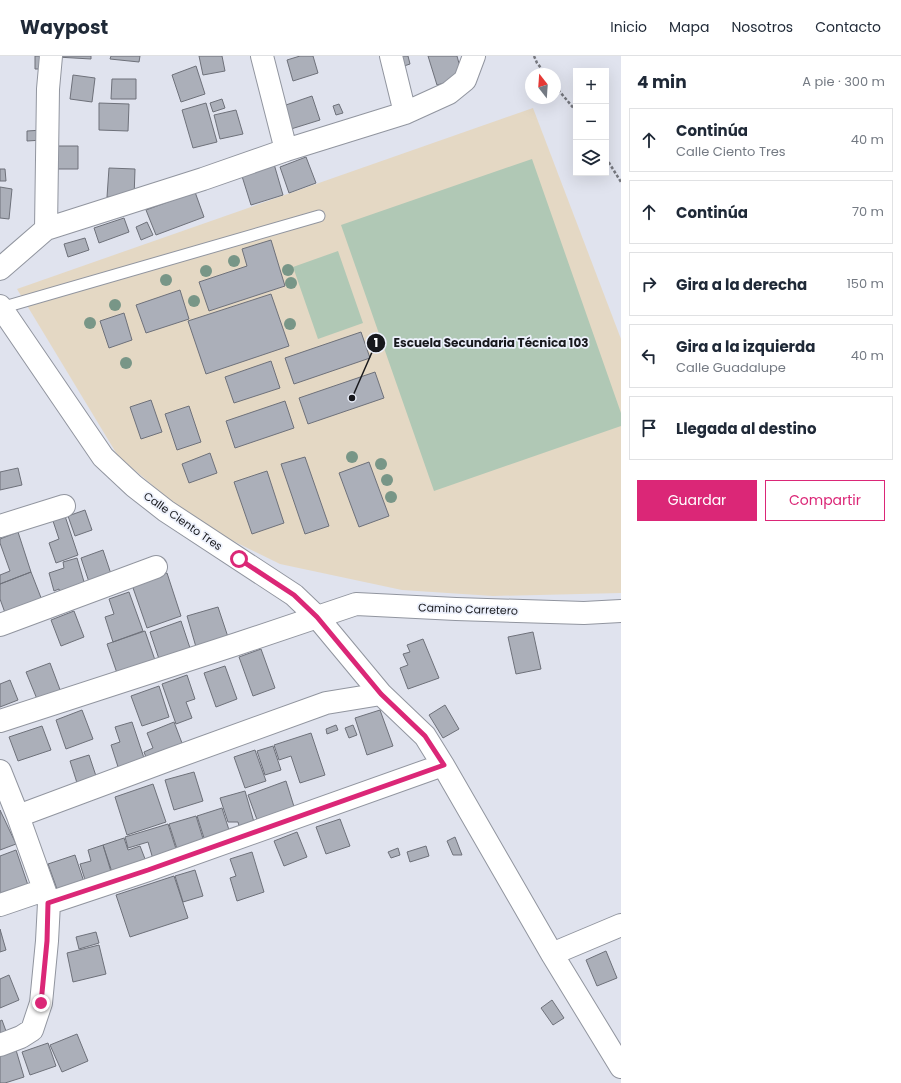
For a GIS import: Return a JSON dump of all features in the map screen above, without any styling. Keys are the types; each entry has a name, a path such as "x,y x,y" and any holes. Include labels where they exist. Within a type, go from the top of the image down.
{"street":[{"path":"46,229 48,89 51,56"},
{"path":"262,56 286,150"},
{"path":"391,56 405,112"},
{"path":"0,269 46,229 405,112 449,93 464,80 474,56"},
{"name":"Calle Ciento Tres","path":"0,307 103,457 134,486 166,511 294,595 317,617 381,694 425,736 444,765 552,954 621,1067"},
{"path":"0,526 64,506"},
{"path":"0,625 156,567"},
{"name":"Camino Carretero","path":"0,720 356,604 584,613 621,611"},
{"path":"10,808 171,759 326,703 381,694"},
{"path":"0,905 46,897 148,870 444,765"},
{"path":"0,771 10,808 46,897 47,941 41,1003 32,1030 21,1037 0,1045"},
{"path":"552,954 621,925"}],"lane":[{"path":"0,307 318,216"}],"path":[{"path":"534,56 541,68"},
{"path":"561,93 573,108"},
{"path":"609,163 621,182"}],"shaded area":[{"path":"533,108 621,339 621,593 493,596 402,590 280,564 227,538 171,501 118,456 17,289"}],"green space":[{"path":"532,159 621,413 621,426 434,491 341,225"},
{"path":"338,251 363,323 318,339 293,267"}],"building":[{"path":"35,56 48,56 48,69 35,69"},
{"path":"91,56 91,59 57,57"},
{"path":"111,56 140,56 139,62 110,59"},
{"path":"199,56 222,56 225,71 203,75"},
{"path":"300,56 313,56 318,73 293,81 287,60"},
{"path":"398,56 408,56 410,64 401,67"},
{"path":"428,56 457,56 463,78 437,85"},
{"path":"196,66 205,94 181,102 172,75"},
{"path":"73,75 95,78 92,102 70,99"},
{"path":"112,79 136,79 136,99 111,99"},
{"path":"312,96 320,120 291,129 283,106"},
{"path":"222,99 225,108 213,112 210,103"},
{"path":"99,103 129,104 128,131 99,130"},
{"path":"206,103 217,142 193,148 182,110"},
{"path":"339,104 343,113 336,115 333,106"},
{"path":"236,110 243,134 220,139 214,115"},
{"path":"43,130 43,140 27,141 27,131"},
{"path":"51,146 78,146 78,169 51,169"},
{"path":"306,157 316,183 289,193 280,167"},
{"path":"274,164 283,195 251,205 241,173"},
{"path":"109,168 135,169 134,198 107,197"},
{"path":"0,169 5,169 6,181 0,181"},
{"path":"0,187 12,189 9,219 0,218"},
{"path":"195,192 204,217 156,235 146,210"},
{"path":"124,218 129,232 99,243 94,228"},
{"path":"147,222 153,235 141,240 136,227"},
{"path":"85,238 89,250 68,257 64,244"},
{"path":"271,240 285,286 209,311 199,282 247,266 242,249"},
{"path":"180,290 189,319 146,333 136,305"},
{"path":"271,294 289,346 206,374 188,321"},
{"path":"124,313 132,340 109,348 100,321"},
{"path":"361,332 370,358 294,384 285,358"},
{"path":"271,361 280,388 234,403 225,377"},
{"path":"375,372 384,398 308,424 299,398"},
{"path":"151,400 162,432 141,439 130,407"},
{"path":"285,401 294,428 235,448 226,421"},
{"path":"189,406 201,442 177,450 165,414"},
{"path":"210,453 217,473 189,483 182,464"},
{"path":"305,457 329,526 305,534 281,464"},
{"path":"369,462 389,516 359,527 339,473"},
{"path":"18,468 22,485 0,490 0,472"},
{"path":"267,471 284,523 252,534 234,482"},
{"path":"85,510 92,530 75,536 68,516"},
{"path":"65,516 78,555 56,563 49,543 59,539 53,521"},
{"path":"18,532 31,572 0,584 0,575 10,571 0,539"},
{"path":"103,550 112,577 90,585 81,558"},
{"path":"77,558 87,592 61,600 59,589 54,591 49,573 64,568 63,562"},
{"path":"31,572 45,608 8,621 0,599 0,584"},
{"path":"167,573 181,616 147,628 132,585"},
{"path":"129,592 143,631 113,642 105,617 114,614 109,599"},
{"path":"218,607 228,637 196,647 187,616"},
{"path":"74,611 84,637 61,646 51,620"},
{"path":"181,621 191,651 160,662 150,632"},
{"path":"145,631 156,663 118,676 107,644"},
{"path":"533,632 541,669 516,674 508,637"},
{"path":"423,639 439,678 408,689 400,668 408,665 403,654 410,652 407,645"},
{"path":"261,649 275,688 253,696 239,657"},
{"path":"50,663 62,695 39,704 26,672"},
{"path":"225,666 237,699 216,707 204,673"},
{"path":"187,675 195,699 186,702 192,718 176,724 162,684"},
{"path":"10,680 18,700 0,707 0,684"},
{"path":"159,686 169,717 142,726 131,696"},
{"path":"445,705 459,729 443,738 429,715"},
{"path":"82,710 93,739 66,749 56,720"},
{"path":"380,710 393,746 367,755 355,718"},
{"path":"132,722 146,764 120,773 111,745 120,742 115,727"},
{"path":"174,722 185,751 149,765 144,752 153,748 147,733"},
{"path":"336,725 338,730 327,734 326,729"},
{"path":"353,725 357,735 349,738 345,728"},
{"path":"42,726 51,750 18,761 9,737"},
{"path":"311,733 325,775 300,783 291,756 279,760 274,745"},
{"path":"273,746 281,770 265,775 257,751"},
{"path":"255,750 266,781 245,788 234,757"},
{"path":"89,755 97,779 78,786 70,761"},
{"path":"194,772 203,801 174,810 165,780"},
{"path":"286,781 296,813 259,825 248,795"},
{"path":"153,784 166,822 127,835 115,797"},
{"path":"245,791 256,829 241,833 238,822 228,822 220,798"},
{"path":"222,808 229,830 204,838 197,816"},
{"path":"0,810 16,844 0,850"},
{"path":"196,816 205,845 178,852 169,824"},
{"path":"340,819 350,846 326,854 316,827"},
{"path":"168,824 179,858 155,866 148,842 128,848 125,837"},
{"path":"297,832 307,857 284,866 274,841"},
{"path":"455,837 462,855 453,855 447,841"},
{"path":"124,838 128,850 140,846 147,864 113,875 103,845"},
{"path":"103,845 112,875 86,883 80,864 91,861 88,850"},
{"path":"426,846 429,856 410,862 407,852"},
{"path":"398,848 400,855 391,858 388,852"},
{"path":"16,850 30,891 0,901 0,856"},
{"path":"252,852 264,892 237,901 230,878 236,876 230,859"},
{"path":"75,855 84,882 58,892 48,864"},
{"path":"195,870 203,896 183,902 175,876"},
{"path":"174,876 188,918 130,937 116,895"},
{"path":"0,929 6,950 0,952"},
{"path":"96,932 99,943 79,949 76,937"},
{"path":"99,945 106,974 73,982 67,953"},
{"path":"606,951 617,978 597,986 586,960"},
{"path":"9,975 19,1000 0,1008 0,979"},
{"path":"552,1000 564,1018 553,1025 541,1008"},
{"path":"2,1020 7,1034 0,1036 0,1021"},
{"path":"77,1034 88,1061 62,1072 50,1045"},
{"path":"48,1043 56,1066 30,1075 22,1052"},
{"path":"16,1050 24,1077 5,1083 0,1083 0,1055"}],"place":[{"name":"Escuela Secundaria Técnica 103","path":"352,398"}],"route":[{"path":"41,1003 47,941 48,903 148,870 444,765 425,736 381,694 317,617 294,595 239,559"}]}
